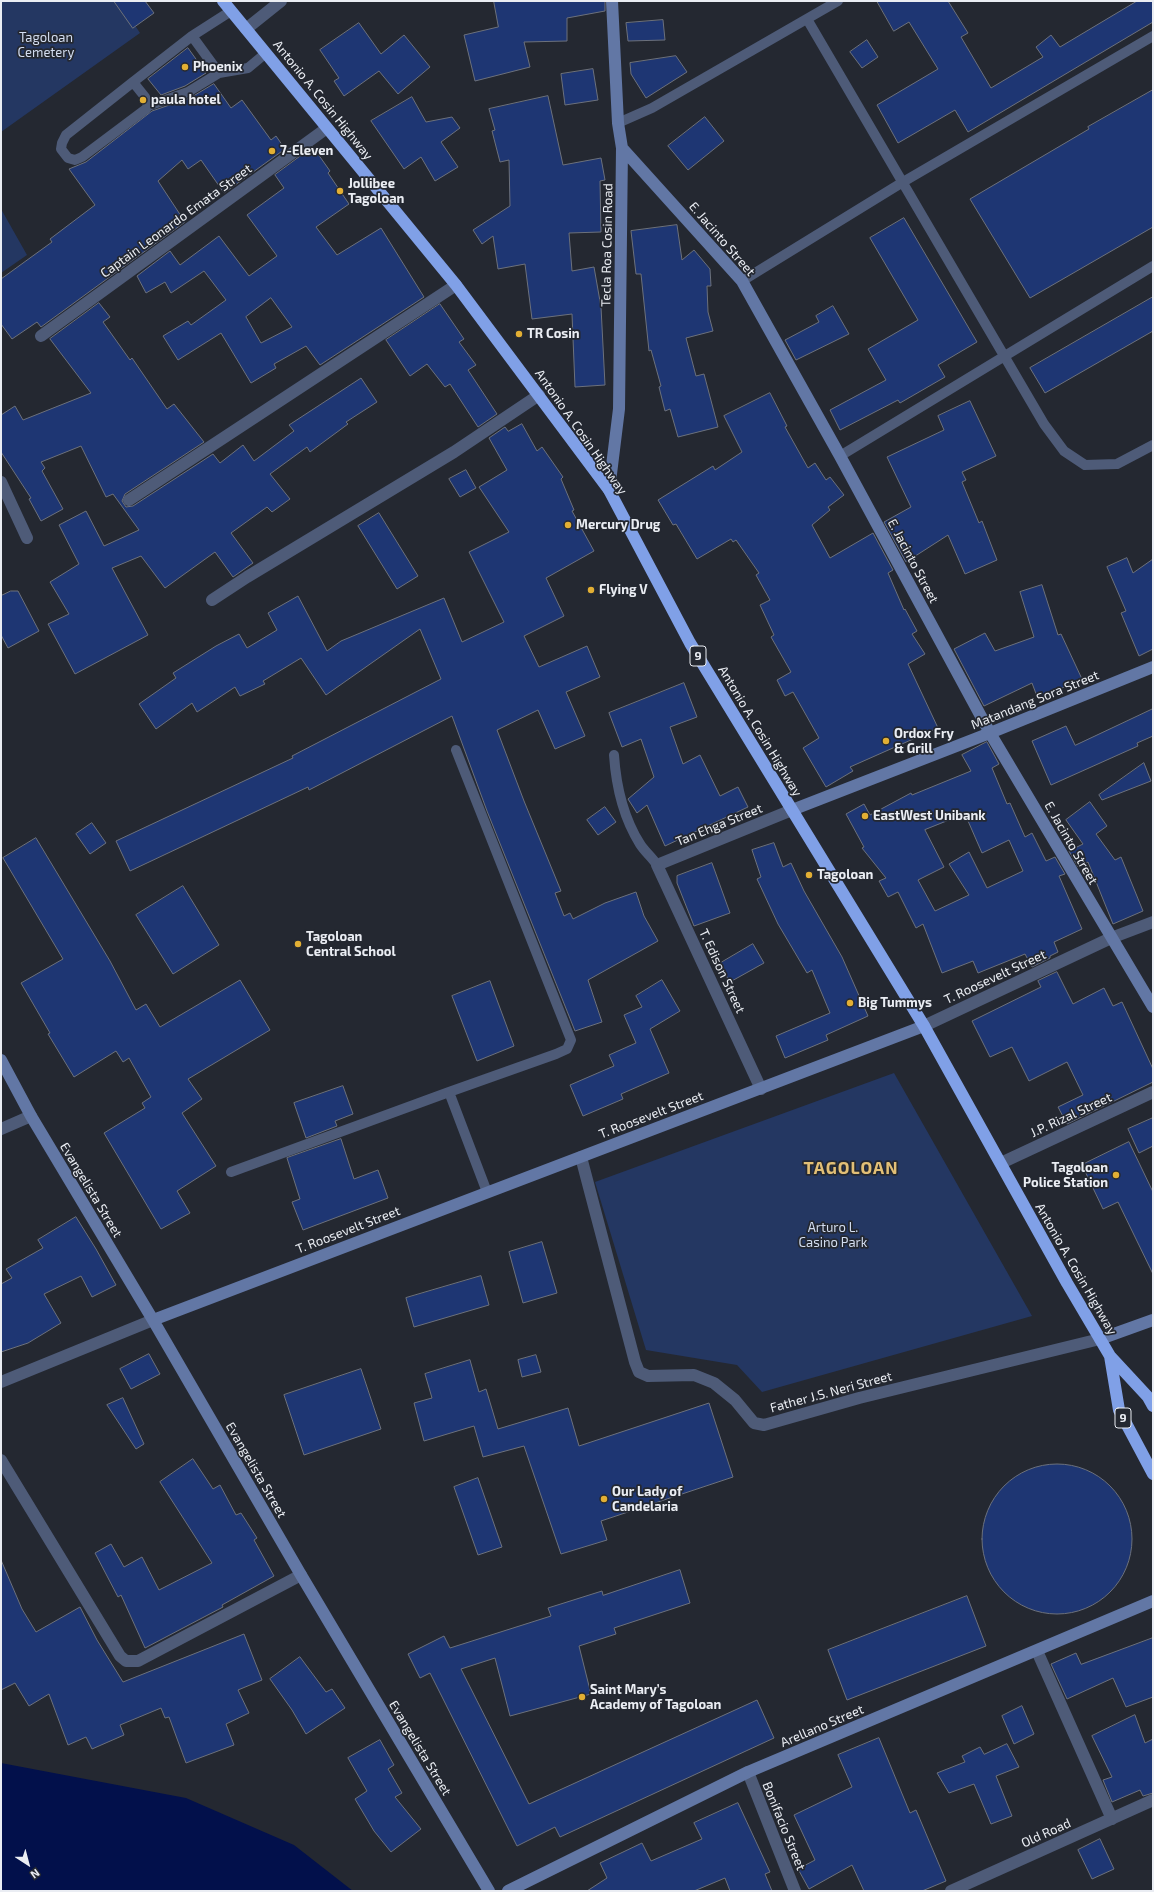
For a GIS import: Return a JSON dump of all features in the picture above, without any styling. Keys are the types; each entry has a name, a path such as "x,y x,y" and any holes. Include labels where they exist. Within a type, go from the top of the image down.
{"highway":[{"name":"Antonio A. Cosin Highway","path":"223,1 456,285 609,490 690,643 924,1026 1067,1284 1110,1356 1148,1397 1153,1406"},
{"name":"Antonio A. Cosin Highway","path":"1110,1356 1119,1410 1153,1474"}],"street":[{"path":"246,29 281,1"},
{"name":"Tecla Roa Cosin Road","path":"609,490 619,409 622,148 618,123 612,1"},
{"name":"Captain Leonardo Emata Street","path":"41,336 327,128"},
{"name":"E. Jacinto Street","path":"622,148 742,281 840,456 990,733 1153,1007"},
{"path":"129,500 456,285"},
{"path":"212,600 260,569 454,452 539,395"},
{"path":"1,482 27,538"},
{"name":"Matandang Sora Street","path":"792,810 990,733 1153,666"},
{"name":"Tan Ehga Street","path":"657,865 792,810"},
{"name":"T. Edison Street","path":"657,865 761,1089"},
{"name":"T. Roosevelt Street","path":"153,1320 924,1026 1111,938 1153,922"},
{"name":"Evangelista Street","path":"1,1060 31,1116 153,1320 301,1575 489,1891"},
{"name":"J.P. Rizal Street","path":"1001,1163 1153,1092"},
{"path":"1,1129 31,1116"},
{"name":"Father J.S. Neri Street","path":"581,1157 635,1362 639,1372 648,1376 694,1375 714,1383 735,1400 754,1423 764,1425 859,1398 1100,1339"},
{"path":"1,1382 153,1320"},
{"path":"1100,1339 1153,1320"},
{"path":"1,1460 120,1656 126,1661 138,1661 301,1575"},
{"name":"Arellano Street","path":"508,1891 748,1772 1153,1601"},
{"path":"1037,1651 1112,1819"},
{"name":"Bonifacio Street","path":"748,1772 795,1891"},
{"name":"Old Road","path":"951,1891 1153,1800"}],"lane":[{"path":"618,123 652,108 838,1"},
{"path":"231,11 192,36 66,135 62,142 61,150 68,158 75,160 82,157 148,106 188,92 219,74 248,68 266,53"},
{"path":"807,19 1005,358 1048,429 1064,451 1085,465 1117,464 1153,445"},
{"path":"192,36 219,74"},
{"path":"742,281 903,182 1153,36"},
{"path":"133,82 145,97 148,106"},
{"path":"840,456 1005,358 1153,266"},
{"path":"232,1172 556,1054 566,1049 571,1040 456,750"},
{"path":"614,755 616,785 633,832 645,852 657,865"},
{"path":"449,1092 487,1192"}],"green space":[{"name":"Tagoloan Cemetery","path":"1,1 119,1 140,33 1,132"},
{"path":"1,209 27,255 1,273"},
{"name":"Arturo L. Casino Park","path":"894,1073 1032,1316 762,1392 737,1365 646,1350 595,1182"}],"shaded area":[{"path":"1,1763 186,1798 294,1845 353,1891 1,1891"}],"building":[{"path":"114,1 145,1 154,13 133,28"},
{"path":"494,1 605,1 605,11 567,18 567,41 524,42 530,67 475,81 464,35 498,27"},
{"path":"877,1 948,1 968,33 961,37 991,88 1043,57 1036,47 1051,35 1060,47 1137,1 1153,1 1153,22 968,132 955,110 898,143 877,105 938,69 909,22 894,31"},
{"path":"663,20 665,40 628,41 626,23"},
{"path":"359,23 381,54 404,35 430,67 398,94 379,71 344,96 334,81 339,78 320,50"},
{"path":"867,40 878,57 862,68 850,52"},
{"path":"188,48 206,73 185,86 161,95 148,79"},
{"path":"676,56 687,72 646,98 631,74 630,63"},
{"path":"593,69 598,100 565,105 561,74"},
{"path":"214,84 231,108 242,100 271,140 276,136 285,149 224,193 201,160 188,169 182,160 158,181 185,222 41,327 37,322 12,339 1,324 1,279 52,242 50,239 95,205 69,169 86,162 152,111 190,98"},
{"path":"1153,90 1153,227 1030,298 970,199 1089,129 1088,127"},
{"path":"548,96 563,165 601,158 605,180 600,181 601,232 569,233 572,271 594,267 601,307 605,385 575,387 572,314 532,319 525,264 498,269 493,236 482,244 473,230 510,206 509,160 500,162 492,131 495,130 489,109"},
{"path":"412,97 426,122 452,117 460,128 441,142 458,167 435,181 421,157 404,169 371,121"},
{"path":"705,117 724,141 688,170 668,146"},
{"path":"313,147 330,171 328,173 349,204 316,227 337,255 381,228 424,297 320,365 306,346 274,364 276,368 251,383 221,333 178,360 163,336 188,321 191,325 226,300 204,271 171,293 165,282 146,293 137,276 170,251 180,265 219,236 249,276 277,256 247,215 284,188 275,175","holes":["271,298 292,327 261,343 246,317"]},
{"path":"904,218 977,342 938,365 945,377 900,403 898,400 840,430 830,410 886,380 868,349 918,320 870,238"},
{"path":"677,225 682,260 694,250 710,269 711,286 707,286 708,312 713,331 686,338 696,376 704,374 718,427 678,437 670,409 665,411 659,387 661,386 651,350 649,351 641,274 636,274 631,231"},
{"path":"1153,297 1153,331 1045,393 1030,368"},
{"path":"99,303 110,317 103,322 130,360 132,358 167,409 174,404 204,442 125,494 122,501 126,507 133,506 213,454 220,463 243,445 254,461 294,431 289,425 361,378 377,402 346,422 348,424 310,452 307,447 270,474 290,499 272,512 267,507 231,533 253,563 233,577 215,552 165,588 141,556 112,568 148,635 75,674 48,624 69,614 50,582 79,564 59,525 86,511 104,546 139,530 113,494 106,497 81,446 41,462 45,468 42,471 63,509 41,521 29,499 31,498 1,452 1,415 15,406 23,420 91,393 50,339"},
{"path":"440,304 464,339 459,342 476,365 468,370 497,414 478,427 450,384 445,387 427,364 410,376 386,340"},
{"path":"833,306 849,334 796,360 785,340 819,322 816,316"},
{"path":"770,393 787,426 785,427 808,468 815,463 826,480 830,477 844,495 828,507 830,510 812,525 830,558 873,533 893,570 888,573 904,610 905,609 917,631 912,634 925,654 908,664 938,728 850,767 853,771 826,787 803,748 819,738 793,692 785,696 777,680 791,672 771,637 774,635 760,605 770,600 756,575 759,573 736,540 733,542 731,539 697,559 676,524 673,525 658,500 713,466 715,470 742,452 724,416"},
{"path":"970,401 996,456 962,472 966,480 962,482 979,523 982,521 997,560 965,574 948,535 906,562 884,522 911,507 887,457 944,430 938,416"},
{"path":"522,424 537,451 542,447 563,477 561,479 574,510 572,511 594,551 546,578 564,616 524,636 539,667 587,646 600,677 566,692 585,736 555,749 538,710 497,730 561,891 555,893 564,916 570,913 573,919 605,903 636,892 644,916 658,941 588,980 602,1022 575,1031 487,811 452,716 309,790 308,787 130,871 116,841 293,758 292,756 441,679 420,629 326,695 301,658 263,681 265,684 240,696 235,687 197,712 192,703 156,729 139,704 176,678 173,673 216,646 239,634 247,648 277,630 268,613 298,596 327,651 341,641 444,598 462,642 504,622 469,552 509,532 479,487 507,470 489,438 505,427 508,431"},
{"path":"466,470 476,488 460,497 449,479"},
{"path":"379,513 418,576 397,589 358,526"},
{"path":"1127,558 1133,573 1153,559 1153,649 1139,656 1121,613 1126,611 1107,567"},
{"path":"1042,585 1058,635 1061,634 1082,679 1038,699 1032,683 984,706 954,649 985,633 995,651 1034,637 1020,592"},
{"path":"11,591 18,591 39,631 8,648 1,635 1,596"},
{"path":"684,683 697,717 670,727 683,764 700,755 720,796 738,787 748,807 665,846 647,805 637,813 628,799 654,777 641,739 622,747 609,713"},
{"path":"1153,709 1153,736 1137,743 1138,746 1051,785 1032,741 1066,726 1075,745"},
{"path":"987,742 999,764 992,768 1007,804 1010,803 1025,837 1032,833 1046,861 1055,857 1065,874 1059,876 1082,929 1054,942 1058,952 1032,967 1025,954 978,973 973,961 942,973 923,924 916,928 898,892 888,897 879,881 886,878 862,848 864,847 846,814 864,804 870,815 911,793 912,795 971,771 962,755","holes":["965,814 982,853 1009,840 1023,871 987,888 969,852 949,864 969,895 935,911 918,880 944,867 925,830"]},
{"path":"1144,763 1151,781 1102,800 1099,795"},
{"path":"1090,802 1107,826 1096,834 1115,860 1121,857 1143,911 1113,924 1088,862 1078,867 1069,851 1083,844 1066,820"},
{"path":"605,807 616,822 598,835 587,820"},
{"path":"92,823 106,843 90,854 76,834"},
{"path":"36,838 110,961 136,1010 146,1004 160,1027 240,980 270,1030 188,1079 202,1099 182,1113 216,1166 177,1191 190,1213 161,1229 104,1133 145,1108 142,1103 151,1097 129,1058 123,1062 116,1051 74,1077 48,1034 50,1033 21,983 63,959 3,858"},
{"path":"774,843 783,867 791,863 804,891 842,957 868,1016 826,1035 828,1040 785,1058 776,1036 830,1013 812,970 807,973 778,924 757,879 761,877 752,850"},
{"path":"712,863 730,913 694,926 677,883 677,876"},
{"path":"183,886 219,945 173,974 136,915"},
{"path":"753,944 764,963 730,982 719,964"},
{"path":"1057,972 1073,1004 1104,988 1113,1006 1122,1002 1153,1069 1153,1082 1067,1124 1058,1107 1083,1095 1067,1062 1029,1081 1012,1047 990,1057 972,1021 1041,987 1038,981"},
{"path":"662,980 680,1011 650,1029 669,1073 621,1094 623,1099 583,1116 570,1085 614,1066 609,1055 636,1043 624,1015 642,1007 636,996"},
{"path":"490,981 514,1046 477,1061 452,996"},
{"path":"343,1086 353,1114 335,1121 337,1126 306,1138 294,1103"},
{"path":"1153,1118 1153,1146 1139,1153 1128,1129"},
{"path":"341,1139 354,1179 378,1170 388,1198 303,1230 292,1202 300,1199 287,1158"},
{"name":"Tagoloan Police Station","path":"1129,1142 1153,1192 1153,1274 1118,1202 1103,1209 1082,1165"},
{"path":"76,1217 116,1285 92,1297 81,1276 44,1294 61,1323 28,1343 1,1352 1,1284 12,1278 6,1269 43,1248 38,1240"},
{"path":"542,1242 557,1293 523,1303 509,1252"},
{"path":"481,1276 489,1305 414,1327 406,1298"},
{"path":"149,1354 160,1374 131,1389 120,1369"},
{"path":"536,1355 541,1372 522,1377 518,1360"},
{"name":"Our Lady of Candelaria","path":"470,1360 479,1392 486,1389 498,1429 568,1408 579,1446 709,1403 733,1477 601,1521 607,1540 561,1554 524,1446 483,1457 474,1426 424,1441 414,1403 432,1398 425,1374"},
{"path":"361,1369 381,1429 304,1455 284,1395"},
{"path":"123,1398 144,1444 136,1449 107,1405"},
{"path":"193,1459 213,1489 220,1485 236,1515 241,1513 257,1538 254,1540 274,1576 222,1605 223,1607 145,1648 121,1595 118,1597 95,1553 111,1544 124,1567 142,1557 159,1590 212,1563 160,1482"},
{"path":"1057,1464 1086,1470 1110,1486 1126,1510 1132,1539 1126,1568 1110,1592 1086,1608 1057,1614 1028,1608 1004,1592 988,1568 982,1539 988,1510 1004,1486 1028,1470"},
{"path":"478,1478 502,1547 478,1555 454,1487"},
{"path":"1,1560 22,1609 36,1632 80,1607 97,1640 123,1682 244,1634 262,1680 238,1690 249,1713 226,1724 234,1745 186,1763 169,1717 165,1718 161,1708 120,1725 124,1735 92,1749 86,1737 68,1745 49,1694 29,1706 15,1683 1,1690"},
{"path":"680,1570 690,1603 614,1628 616,1634 579,1646 591,1694 510,1716 495,1658 461,1669 529,1804 757,1700 774,1738 560,1837 555,1827 517,1846 430,1673 420,1678 408,1654 444,1636 450,1648 551,1616 548,1608 602,1591 603,1595"},
{"path":"967,1596 986,1646 847,1700 828,1650"},
{"path":"1153,1638 1153,1697 1126,1707 1113,1678 1067,1699 1051,1664 1076,1653 1081,1664"},
{"path":"300,1657 326,1692 332,1689 345,1708 306,1734 292,1710 270,1679"},
{"path":"1022,1706 1034,1734 1014,1744 1002,1716"},
{"path":"1135,1715 1145,1743 1153,1739 1153,1793 1143,1796 1140,1790 1112,1802 1103,1780 1112,1777 1092,1736"},
{"path":"879,1738 910,1813 916,1810 946,1881 922,1891 864,1891 852,1865 809,1889 798,1869 815,1860 794,1815 852,1787 838,1755"},
{"path":"380,1740 394,1765 388,1769 402,1793 395,1797 421,1829 391,1852 374,1831 355,1799 367,1791 348,1758"},
{"path":"1007,1744 1019,1767 996,1776 1012,1816 991,1824 974,1784 949,1793 937,1773 965,1762 962,1756 980,1747 984,1754"},
{"path":"738,1803 770,1872 765,1874 772,1891 730,1891 725,1878 694,1891 587,1891 607,1878 600,1863 642,1843 651,1861 702,1839 694,1823"},
{"path":"1100,1839 1114,1869 1092,1879 1078,1850"}],"place":[{"name":"Phoenix","path":"185,67"},
{"name":"paula hotel","path":"143,100"},
{"name":"7-Eleven","path":"272,151"},
{"name":"Jollibee Tagoloan","path":"340,191"},
{"name":"TR Cosin","path":"519,334"},
{"name":"Mercury Drug","path":"568,525"},
{"name":"Flying V","path":"591,590"},
{"name":"Ordox Fry & Grill","path":"886,741"},
{"name":"EastWest Unibank","path":"865,816"},
{"name":"Tagoloan","path":"809,875"},
{"name":"Tagoloan Central School","path":"298,944"},
{"name":"Big Tummys","path":"850,1003"},
{"name":"Tagoloan Police Station","path":"1116,1175"},
{"name":"Our Lady of Candelaria","path":"604,1499"},
{"name":"Saint Mary’s Academy of Tagoloan","path":"582,1697"}],"district":[{"name":"TAGOLOAN","path":"851,1168"}]}
